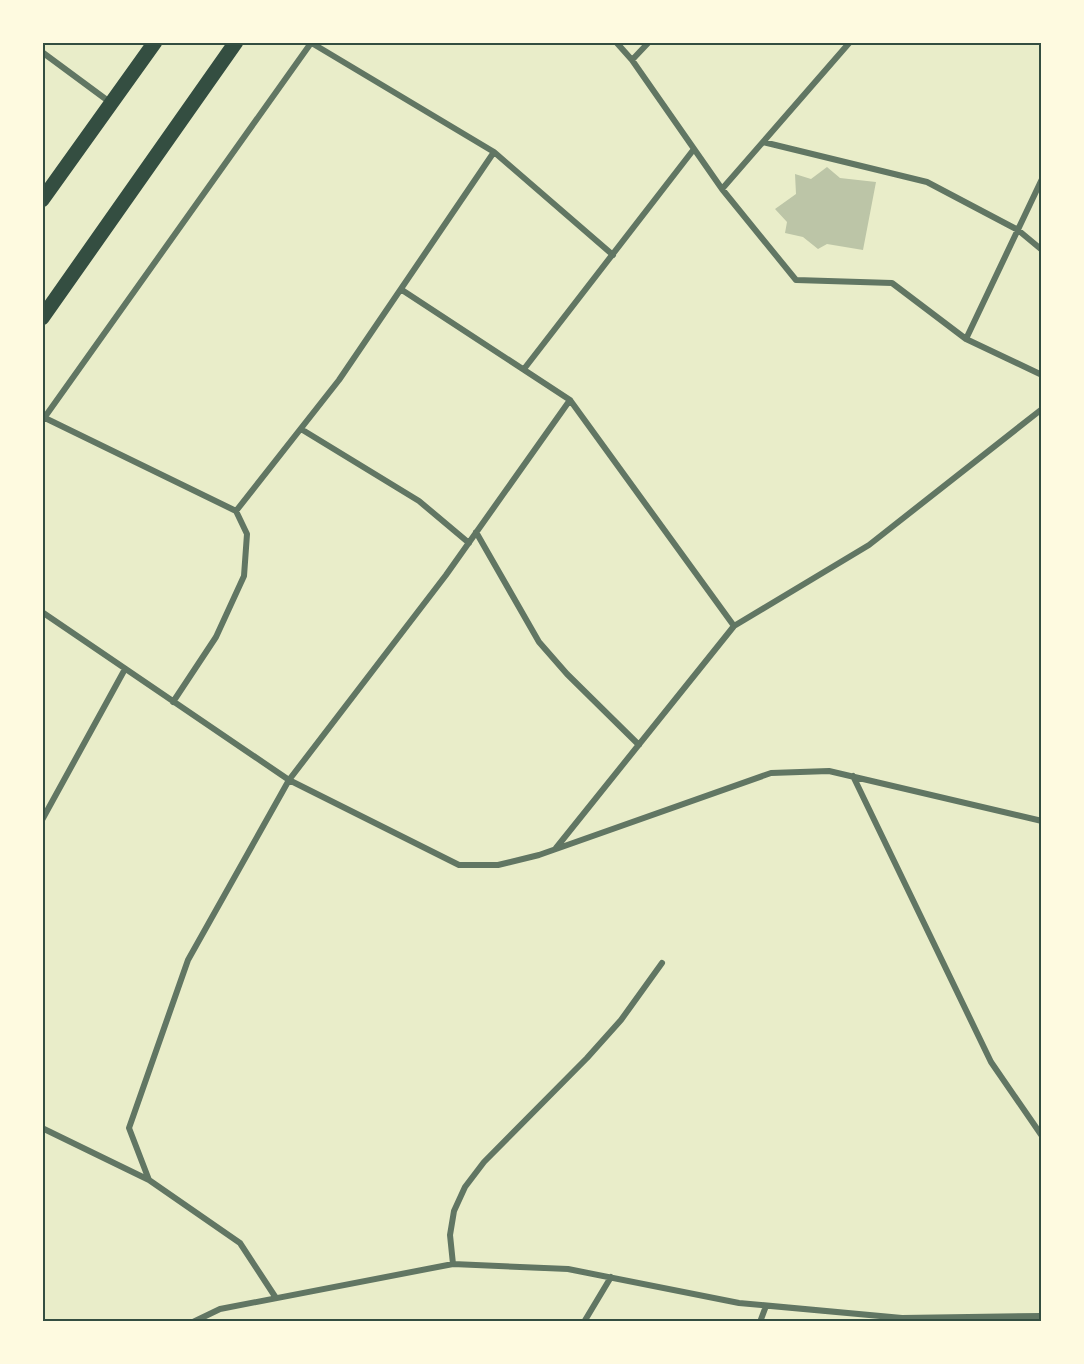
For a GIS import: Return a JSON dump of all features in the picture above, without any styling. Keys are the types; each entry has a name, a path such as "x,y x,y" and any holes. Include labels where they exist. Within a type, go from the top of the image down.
{"main road":[{"path":"42,200 155,42"},
{"path":"42,318 236,42"}],"street":[{"path":"173,702 216,637 244,576 247,534 236,512 43,419 311,42 494,152 613,255"},
{"path":"616,42 632,60 722,189 796,280 892,283 966,339 1042,375"},
{"path":"632,60 649,42"},
{"path":"722,189 850,42"},
{"path":"42,51 111,104"},
{"path":"763,142 927,182 1018,230 1042,250"},
{"path":"524,369 694,149"},
{"path":"236,512 339,380 494,152"},
{"path":"966,339 1042,179"},
{"path":"402,290 570,400 734,627"},
{"path":"149,1180 129,1128 188,960 289,780 469,543 570,400"},
{"path":"556,849 734,627 869,545 1042,409"},
{"path":"301,429 419,501 469,543"},
{"path":"476,532 539,642 567,675 639,745"},
{"path":"42,612 289,780 459,866 498,865 556,849 771,773 829,771 1042,821"},
{"path":"42,820 125,669"},
{"path":"853,776 991,1062 1042,1136"},
{"path":"453,1263 450,1235 453,1211 465,1187 484,1162 587,1058 621,1020 662,963"},
{"path":"42,1128 149,1180 240,1242 276,1298"},
{"path":"193,1322 220,1309 453,1263 568,1269 739,1303 766,1306 902,1318 1042,1316"},
{"path":"584,1322 611,1277"},
{"path":"760,1322 766,1306"}],"building":[{"path":"827,167 840,178 876,182 863,250 827,244 818,249 803,237 785,233 787,222 775,209 796,194 795,174 811,179"}]}
